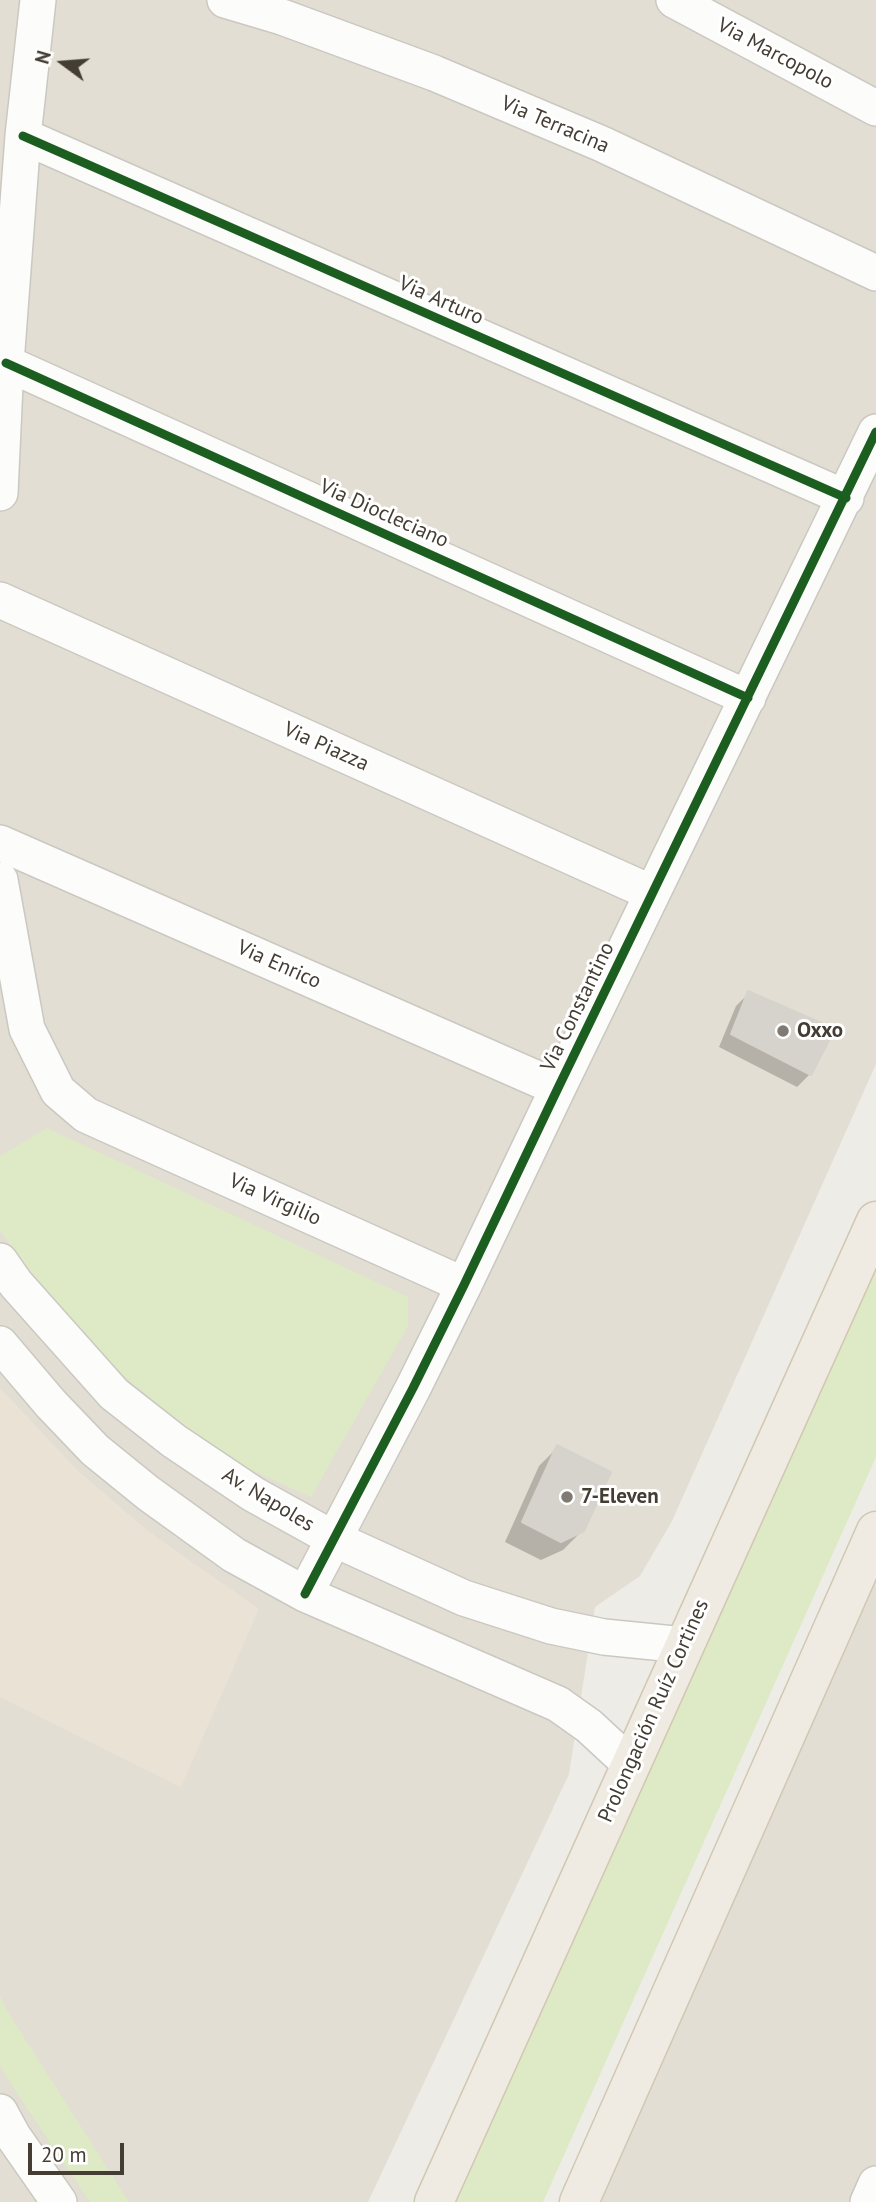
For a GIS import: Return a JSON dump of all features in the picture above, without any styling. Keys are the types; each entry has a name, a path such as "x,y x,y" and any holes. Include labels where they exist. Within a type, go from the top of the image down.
{"main road":[{"name":"Prolongación Ruíz Cortines","path":"434,2202 876,1221"},
{"path":"579,2202 876,1531"}],"street":[{"path":"0,493 6,363 23,136 38,0"},
{"name":"Via Terracina","path":"225,0 282,17 434,73 602,144 876,273"},
{"name":"Via Marcopolo","path":"674,0 876,108"},
{"name":"Via Arturo","path":"23,136 846,498"},
{"name":"Via Diocleciano","path":"6,363 748,698"},
{"name":"Via Constantino","path":"304,1594 464,1285 876,432"},
{"name":"Via Piazza","path":"0,600 652,894"},
{"name":"Via Enrico","path":"0,843 558,1087"},
{"name":"Via Virgilio","path":"0,880 27,1029 58,1091 86,1115 464,1285"},
{"name":"Av. Napoles","path":"0,1261 16,1284 114,1394 174,1441 253,1494 334,1539 464,1598 551,1626 604,1637 684,1646"},
{"path":"0,1344 95,1450 148,1493 234,1555 304,1594 558,1704 589,1726 630,1764"},
{"path":"4,2135 58,2202"},
{"path":"868,2202 876,2184"}],"shaded area":[{"path":"0,0 876,0 876,1064 672,1521 640,1576 595,1607 569,1774 368,2202 0,2202"},
{"path":"0,1388 78,1471 149,1532 259,1609 181,1787 0,1697"},
{"path":"876,1559 876,2202 574,2202"}],"green space":[{"path":"47,1128 408,1297 408,1326 311,1497 221,1456 115,1369 23,1265 0,1230 0,1156"},
{"path":"876,1252 876,1457 543,2202 450,2202"},
{"path":"0,1996 129,2202 90,2202 0,2066"}],"building":[{"name":"Oxxo","path":"748,991 835,1029 811,1075 731,1034"},
{"name":"7-Eleven","path":"557,1445 611,1472 584,1531 561,1542 522,1522"}],"cycle path":[{"path":"23,136 846,498"},
{"path":"6,363 748,698"},
{"path":"305,1594 464,1285 876,432"}],"place":[{"name":"Oxxo","path":"783,1031"},
{"name":"7-Eleven","path":"567,1497"}]}
